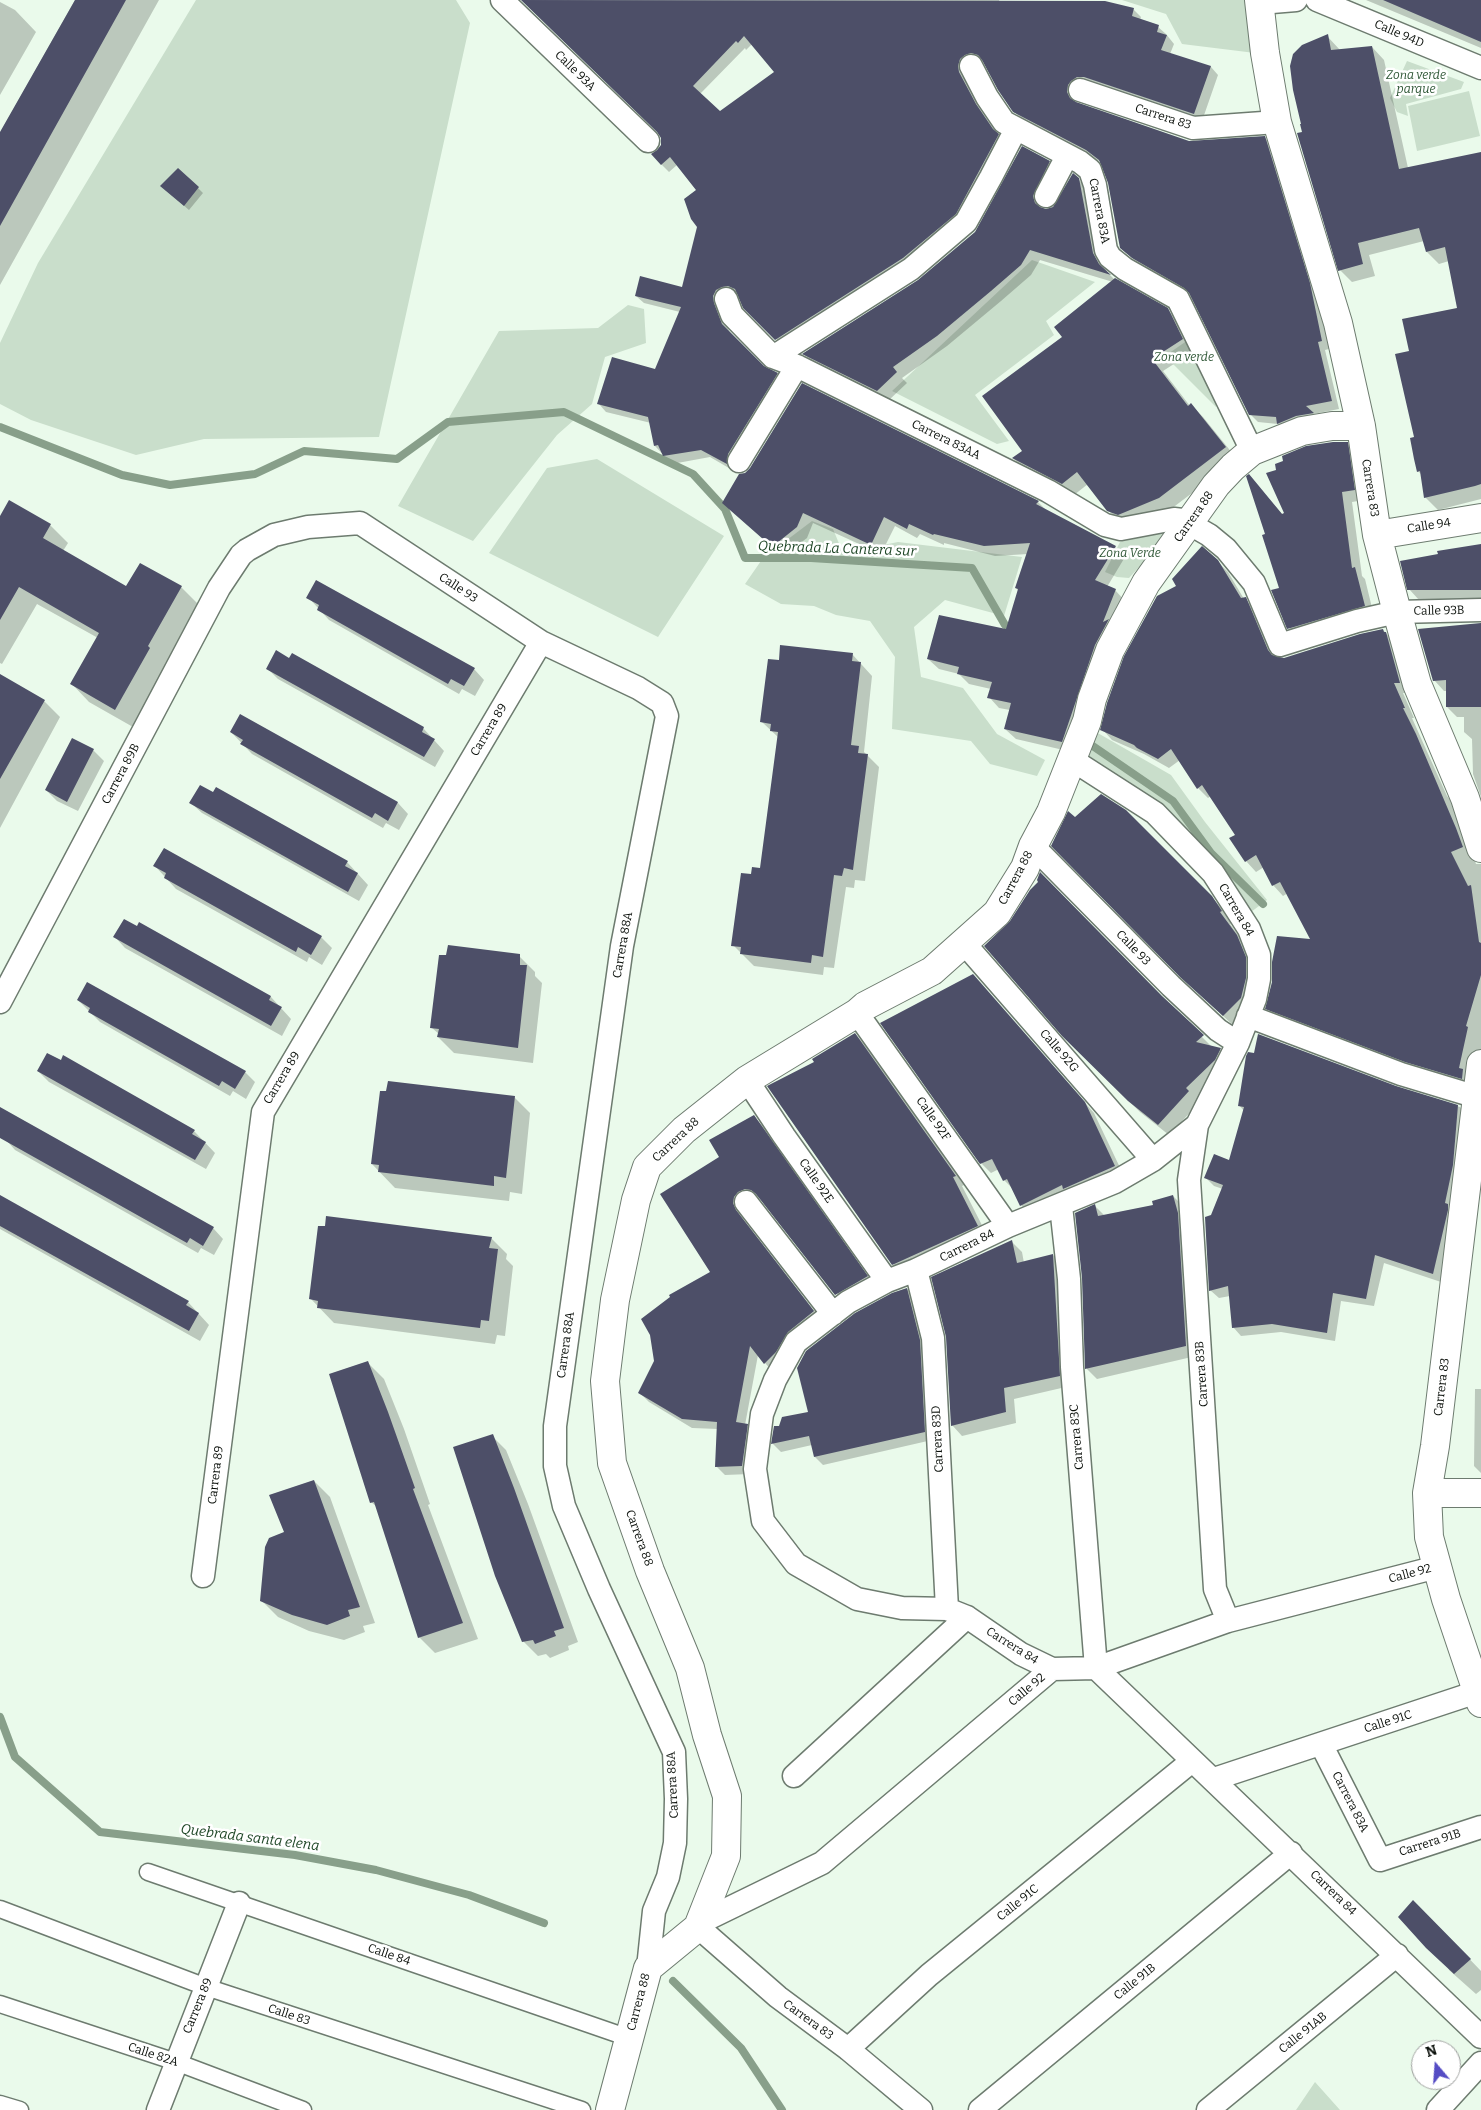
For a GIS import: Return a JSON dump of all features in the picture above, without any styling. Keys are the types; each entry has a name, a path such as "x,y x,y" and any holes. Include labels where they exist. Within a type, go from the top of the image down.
{"street":[{"name":"Calle 93A","path":"502,0 648,141"},
{"path":"1259,1 1296,0"},
{"name":"Calle 94D","path":"1317,0 1481,68"},
{"name":"Carrera 83","path":"1259,1 1265,52 1277,122 1338,323 1361,426 1377,535 1397,612 1417,684 1465,798 1481,848"},
{"name":"Carrera 83A","path":"971,66 987,97 1004,122 1086,165 1093,176 1104,244 1110,257 1125,269 1178,299 1252,451"},
{"name":"Carrera 83","path":"1080,90 1192,128 1277,122"},
{"path":"773,357 912,269 966,222 992,177 1016,128"},
{"path":"1046,196 1067,156"},
{"name":"Carrera 83AA","path":"726,299 732,315 773,357 797,366 1048,491 1105,525 1121,529 1174,520 1190,524"},
{"path":"739,461 797,366"},
{"name":"Carrera 88","path":"610,2110 648,1968 699,1925 726,1856 727,1796 706,1735 690,1668 650,1571 612,1464 605,1381 615,1300 636,1200 648,1167 684,1130 747,1080 857,1013 864,1006 932,971 997,913 1024,868 1051,812 1086,722 1092,699 1110,650 1146,583 1223,476 1252,451 1302,430 1332,426 1361,426"},
{"name":"Calle 94","path":"1377,535 1481,518"},
{"name":"Calle 93","path":"247,550 274,536 308,527 360,523 541,642 638,688 662,703"},
{"name":"Calle 93B","path":"1190,524 1220,544 1241,565 1254,583 1280,645 1357,621 1397,612 1481,610"},
{"name":"Carrera 89B","path":"0,1002 219,588 241,555 247,550"},
{"name":"Carrera 89","path":"203,1576 262,1112 541,642"},
{"name":"Carrera 88A","path":"648,1968 654,1910 668,1878 675,1843 674,1752 599,1589 564,1506 555,1466 555,1426 622,946 667,716 662,703"},
{"name":"Carrera 84","path":"1052,1669 1021,1654 957,1613 902,1608 857,1599 796,1564 763,1521 755,1469 762,1414 775,1380 796,1342 848,1302 887,1281 916,1270 1008,1226 1061,1206 1115,1182 1153,1160 1196,1125 1238,1043 1255,999 1257,986 1259,955 1249,929 1214,873 1155,813 1073,754"},
{"name":"Calle 93","path":"1033,846 1171,986 1218,1030 1238,1043"},
{"name":"Calle 92G","path":"964,943 1153,1160"},
{"name":"Calle 92F","path":"857,1013 1008,1226"},
{"path":"1248,1016 1401,1074 1477,1097"},
{"name":"Carrera 83","path":"1479,1698 1461,1647 1429,1537 1427,1494 1436,1436 1481,1064"},
{"name":"Calle 92E","path":"747,1080 784,1136 887,1281"},
{"name":"Carrera 83B","path":"1196,1125 1190,1180 1215,1589 1228,1621"},
{"path":"746,1202 833,1314"},
{"name":"Carrera 83C","path":"1061,1206 1096,1668"},
{"name":"Carrera 83D","path":"916,1270 933,1338 957,1613"},
{"path":"1427,1494 1481,1493"},
{"name":"Calle 92","path":"699,1925 822,1863 1052,1669 1096,1668 1228,1621 1437,1566"},
{"path":"794,1776 957,1613"},
{"name":"Carrera 84","path":"1096,1668 1192,1761 1214,1779 1481,2037"},
{"name":"Calle 91C","path":"1214,1779 1321,1744 1479,1698"},
{"name":"Carrera 83A","path":"1321,1744 1380,1860"},
{"name":"Calle 91C","path":"848,2049 929,1975 1192,1761"},
{"name":"Carrera 91B","path":"1380,1860 1481,1827"},
{"name":"Calle 91B","path":"980,2110 1291,1854"},
{"name":"Calle 84","path":"148,1872 629,2038"},
{"name":"Carrera 89","path":"158,2110 239,1903"},
{"name":"Calle 83","path":"0,1909 206,1987 582,2110"},
{"name":"Carrera 83","path":"699,1925 778,1997 848,2049 921,2110"},
{"name":"Calle 91AB","path":"1208,2110 1397,1955"},
{"name":"Calle 82A","path":"0,2004 176,2062 303,2110"},
{"path":"1438,2110 1481,2063"},
{"path":"0,2104 20,2110"}],"green space":[{"path":"196,0 456,0 470,23 379,437 204,439 136,455 31,420 0,404 0,343 38,263"},
{"path":"1122,0 1248,0 1255,53 1182,44 1166,14"},
{"name":"Zona verde parque","path":"1407,61 1464,82 1461,89 1406,104 1408,116 1397,112 1390,98"},
{"path":"1469,91 1480,136 1417,151 1408,106"},
{"path":"1032,260 1095,282 1046,321 1054,335 975,395 1009,441 997,444 892,391"},
{"path":"628,305 644,309 646,343 605,357 592,404 557,435 473,541 398,506 499,331 598,328"},
{"name":"Zona verde","path":"1188,340 1218,392 1216,407 1165,356"},
{"path":"597,459 724,536 658,637 489,553 547,468"},
{"path":"812,521 833,529 843,553 898,542 1022,557 1004,616 945,600 914,627 921,677 963,688 997,734 1045,760 1037,776 990,764 971,741 892,729 895,657 870,621 836,615 814,606 781,604 745,584 763,558"},
{"name":"Zona Verde","path":"1177,526 1129,578 1117,577 1105,572 1120,542"},
{"path":"1089,728 1171,775 1205,822 1267,900 1251,912 1078,753"},
{"path":"1315,2082 1340,2110 1296,2110"}],"building":[{"path":"75,0 126,0 0,226 0,132"},
{"path":"521,0 1105,1 1134,8 1132,16 1159,25 1157,32 1167,35 1161,50 1211,66 1194,114 1084,77 1077,77 1068,85 1067,92 1070,98 1076,102 1189,141 1265,136 1310,283 1322,341 1318,342 1332,401 1306,406 1314,413 1296,416 1277,424 1276,417 1249,415 1189,293 1184,288 1132,258 1120,248 1108,183 1099,160 1086,150 1013,112 998,90 982,60 978,55 971,53 960,59 959,72 976,104 993,129 999,134 956,214 903,258 775,340 743,308 735,289 728,286 716,290 713,296 714,303 722,324 764,366 778,373 728,454 727,464 701,450 663,456 658,445 654,446 648,417 597,404 612,357 655,369 681,307 635,296 640,276 682,287 697,227 691,219 684,199 696,190 670,157 661,165 651,154 661,145 661,138","holes":["744,36 774,72 720,111 693,86 736,41 738,43"]},
{"path":"1383,0 1481,0 1481,42"},
{"path":"1328,34 1331,50 1372,46 1399,169 1481,152 1481,484 1475,486 1424,498 1420,471 1417,472 1410,438 1414,437 1395,354 1409,351 1402,319 1457,308 1445,247 1426,252 1419,228 1358,243 1363,264 1338,271 1297,133 1302,132 1290,66 1293,54 1302,45"},
{"path":"1022,146 1050,161 1033,196 1035,203 1040,207 1046,209 1053,207 1073,173 1079,178 1093,253 1099,264 1111,275 1030,250 1021,265 991,291 937,336 893,367 897,372 877,391 802,354 918,280 975,232"},
{"path":"178,168 199,187 184,206 160,186"},
{"path":"1115,278 1168,308 1183,339 1152,359 1188,406 1191,403 1226,447 1159,498 1118,515 1107,511 1077,472 1062,484 1012,458 1022,451 982,396 1062,337 1054,327"},
{"path":"802,383 1039,501 1036,504 1116,546 1095,580 1116,589 1103,622 1109,619 1095,645 1062,742 1004,729 1011,703 987,698 992,682 957,674 959,667 927,659 939,615 1006,629 1018,589 1015,588 1030,543 984,546 933,535 909,524 907,529 884,517 871,545 803,513 797,527 772,547 722,503 739,474 745,473 750,468"},
{"path":"1348,442 1355,490 1342,492 1352,568 1355,567 1365,606 1287,629 1271,590 1279,588 1262,535 1265,534 1246,476 1249,474 1282,514 1284,513 1266,473 1276,470 1275,464 1283,461 1282,456 1306,446"},
{"path":"9,500 51,524 43,538 126,586 140,563 182,586 115,710 70,684 99,633 19,587 0,620 0,516"},
{"path":"1481,544 1481,590 1407,590 1400,561 1438,554 1437,551"},
{"path":"1202,546 1218,560 1241,598 1246,597 1268,650 1272,655 1284,658 1360,634 1383,629 1386,632 1400,683 1394,683 1463,847 1451,852 1468,886 1471,885 1479,942 1481,943 1481,975 1466,1026 1468,1027 1459,1068 1463,1069 1462,1079 1405,1062 1265,1009 1272,982 1272,962 1277,936 1310,939 1280,882 1272,886 1256,855 1245,862 1229,838 1235,835 1202,785 1197,789 1171,749 1158,759 1134,745 1100,730 1107,703 1124,656 1157,596 1176,586 1172,579"},
{"path":"316,580 475,668 464,686 451,679 448,684 317,610 319,605 306,598"},
{"path":"1481,623 1481,707 1446,707 1446,680 1433,681 1418,629"},
{"path":"780,645 853,653 852,661 861,662 851,745 859,746 858,753 868,754 853,870 844,868 842,876 834,875 823,957 812,955 811,963 740,954 741,947 731,946 741,873 751,874 752,867 760,868 778,732 770,731 771,724 760,722 768,659 779,660"},
{"path":"276,650 289,658 292,653 424,727 422,732 435,739 424,757 266,669"},
{"path":"0,674 45,700 0,779"},
{"path":"240,714 398,802 388,821 375,813 372,818 240,744 243,740 230,732"},
{"path":"72,738 94,749 67,802 45,790"},
{"path":"200,785 213,792 216,787 348,861 345,866 358,873 348,892 189,803"},
{"path":"1101,794 1126,810 1212,896 1222,911 1220,912 1237,935 1246,957 1246,978 1241,998 1223,1016 1180,977 1051,846 1068,811 1075,817"},
{"path":"164,848 322,936 311,955 298,947 296,952 164,878 166,873 153,866"},
{"path":"1040,872 1162,996 1204,1035 1196,1042 1221,1048 1215,1060 1186,1088 1189,1091 1158,1125 1128,1101 1062,1036 984,946 1010,921 1030,890 1038,882"},
{"path":"124,919 137,926 139,922 271,996 269,1000 282,1007 271,1026 113,937"},
{"path":"448,945 520,954 520,965 527,965 518,1048 437,1037 439,1029 430,1028 439,955 446,955"},
{"path":"973,974 1085,1102 1115,1166 1063,1189 1062,1185 1020,1206 1007,1179 1003,1181 992,1159 980,1164 880,1023"},
{"path":"87,982 246,1071 235,1089 222,1081 219,1086 88,1012 90,1008 77,1000"},
{"path":"855,1033 956,1176 953,1177 978,1226 892,1265 767,1086 814,1062 812,1059"},
{"path":"1258,1034 1396,1086 1458,1105 1453,1165 1445,1203 1448,1204 1448,1210 1433,1274 1375,1255 1366,1299 1333,1293 1327,1333 1272,1324 1232,1328 1228,1286 1209,1291 1205,1217 1211,1215 1223,1185 1204,1178 1214,1154 1229,1160 1244,1107 1238,1106 1246,1056 1248,1052 1254,1053"},
{"path":"47,1053 61,1060 63,1055 195,1130 192,1134 206,1142 195,1160 37,1071"},
{"path":"388,1081 515,1096 506,1178 494,1176 494,1186 378,1172 379,1165 371,1164 380,1091 386,1091"},
{"path":"0,1107 214,1227 203,1246 190,1238 187,1243 0,1138"},
{"path":"754,1115 868,1276 835,1295 756,1194 751,1190 745,1189 738,1192 734,1197 733,1203 736,1210 814,1311 788,1332 776,1352 764,1364 750,1346 736,1422 748,1424 742,1466 715,1467 717,1422 682,1419 638,1393 654,1361 650,1335 641,1319 670,1297 669,1295 710,1272 660,1194 719,1157 709,1140"},
{"path":"0,1195 189,1301 186,1305 199,1313 189,1331 0,1226"},
{"path":"1173,1195 1178,1213 1186,1346 1085,1369 1082,1278 1075,1213 1095,1204 1098,1216 1153,1205 1152,1201"},
{"path":"326,1216 492,1237 489,1248 498,1249 489,1321 481,1320 480,1328 317,1308 318,1301 309,1299 318,1226 325,1226"},
{"path":"1012,1240 1017,1263 1053,1254 1060,1376 1004,1388 1006,1412 951,1426 946,1337 931,1277"},
{"path":"907,1288 920,1340 925,1432 814,1457 809,1436 771,1444 774,1426 779,1426 782,1417 808,1412 797,1368 806,1351 855,1313 892,1293"},
{"path":"368,1361 463,1623 418,1638 374,1502 370,1503 329,1374"},
{"path":"493,1434 564,1628 554,1631 556,1636 535,1644 533,1640 522,1642 495,1576 453,1447"},
{"path":"314,1480 360,1607 348,1610 350,1616 327,1625 292,1615 260,1601 265,1547 269,1538 284,1532 269,1495"},
{"path":"1413,1900 1471,1959 1454,1974 1426,1948 1398,1917"}],"waterway":[{"name":"Quebrada La Cantera sur","path":"0,427 122,475 170,485 255,474 304,451 397,459 448,422 564,412 693,474 725,509 745,558 811,558 972,568 1005,625 1011,627"},
{"name":"Quebrada La Cantera sur","path":"1084,740 1173,801 1211,853 1263,904"},
{"name":"Quebrada santa elena","path":"0,1717 15,1757 100,1832 295,1855 376,1870 469,1895 544,1923"},
{"path":"673,1981 741,2048 782,2110"}]}
